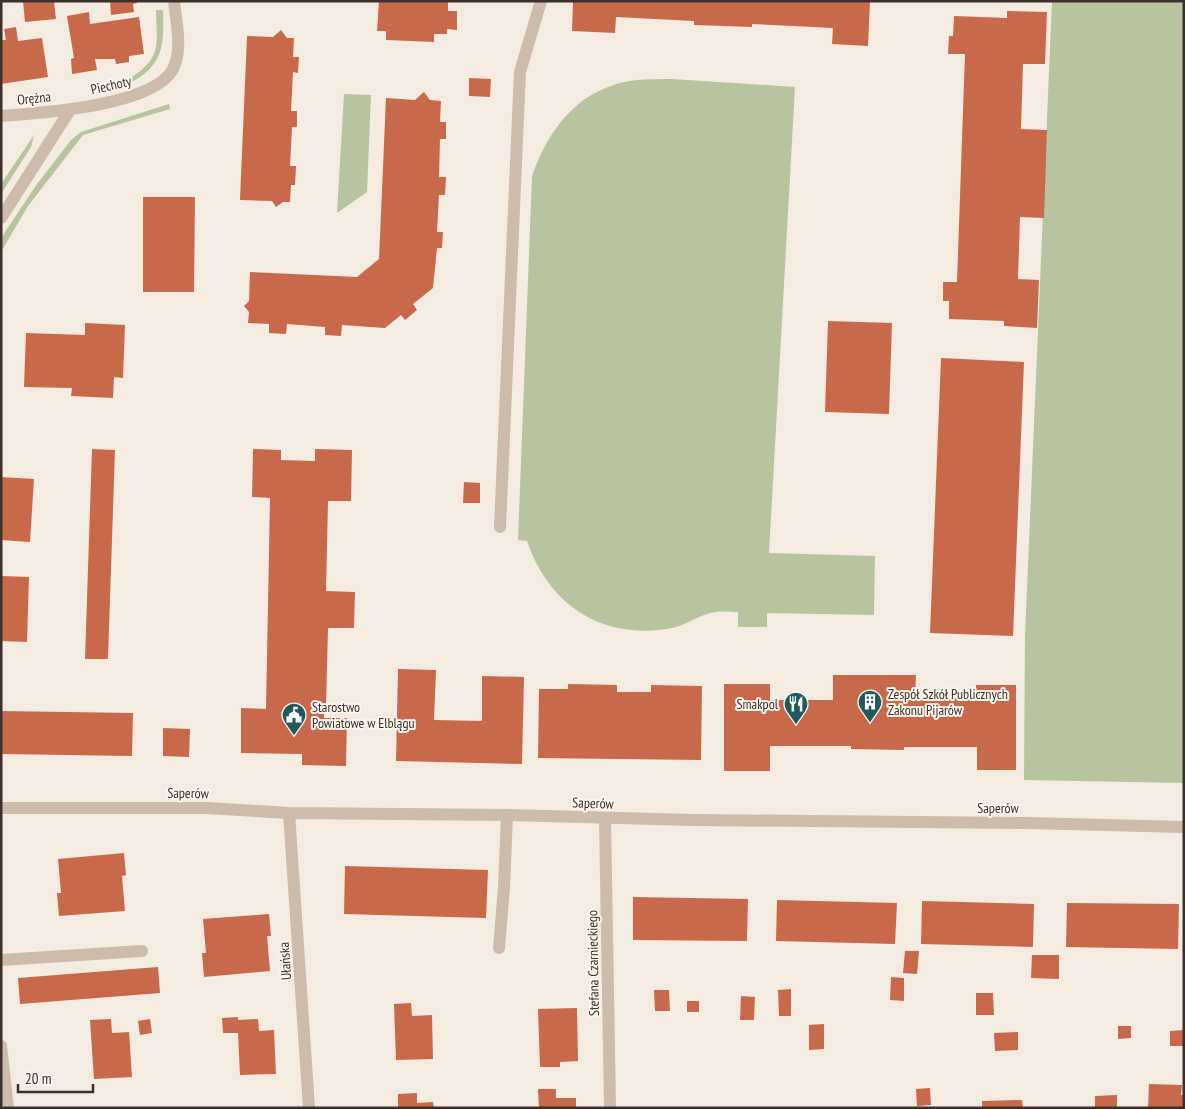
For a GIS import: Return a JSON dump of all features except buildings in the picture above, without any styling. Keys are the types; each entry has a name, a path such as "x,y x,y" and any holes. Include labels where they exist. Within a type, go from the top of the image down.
{"street":[{"name":"Piechoty","path":"70,110 148,91 166,78 174,65 178,45 174,1"},
{"path":"500,527 520,72 541,1"},
{"name":"Orężna","path":"1,116 70,110"},
{"path":"1,218 70,110"},
{"name":"Saperów","path":"1,808 207,808 289,813 507,814 733,821 1028,823 1184,827"},
{"name":"Ułańska","path":"289,813 309,1108"},
{"path":"499,948 507,814"},
{"name":"Stefana Czarnieckiego","path":"605,818 610,1108"},
{"path":"1,960 142,951"},
{"path":"1,1046 8,1108"}],"green space":[{"path":"1052,1 1184,1 1184,783 1024,780 1025,636"},
{"path":"156,10 163,10 163,34 160,53 150,69 130,83 129,79 147,64 155,50 157,42"},
{"path":"672,79 795,87 769,553 875,556 874,615 767,613 767,627 738,627 738,612 718,612 709,613 672,628 647,631 623,629 602,623 582,614 564,601 549,584 537,564 527,541 518,540 532,176 539,158 558,126 584,100 599,91 617,84 637,80"},
{"path":"344,94 371,95 367,192 337,213"},
{"path":"169,104 170,109 83,135 28,206 1,252 1,239 5,232 37,184 71,140 81,132"},
{"path":"34,135 31,147 1,194 1,184"}],"place":[{"name":"Zespół Szkół Publicznych Zakonu Pijarów","path":"870,723"},
{"name":"Smakpol","path":"796,725"},
{"name":"Starostwo Powiatowe w Elblągu","path":"294,736"}]}
